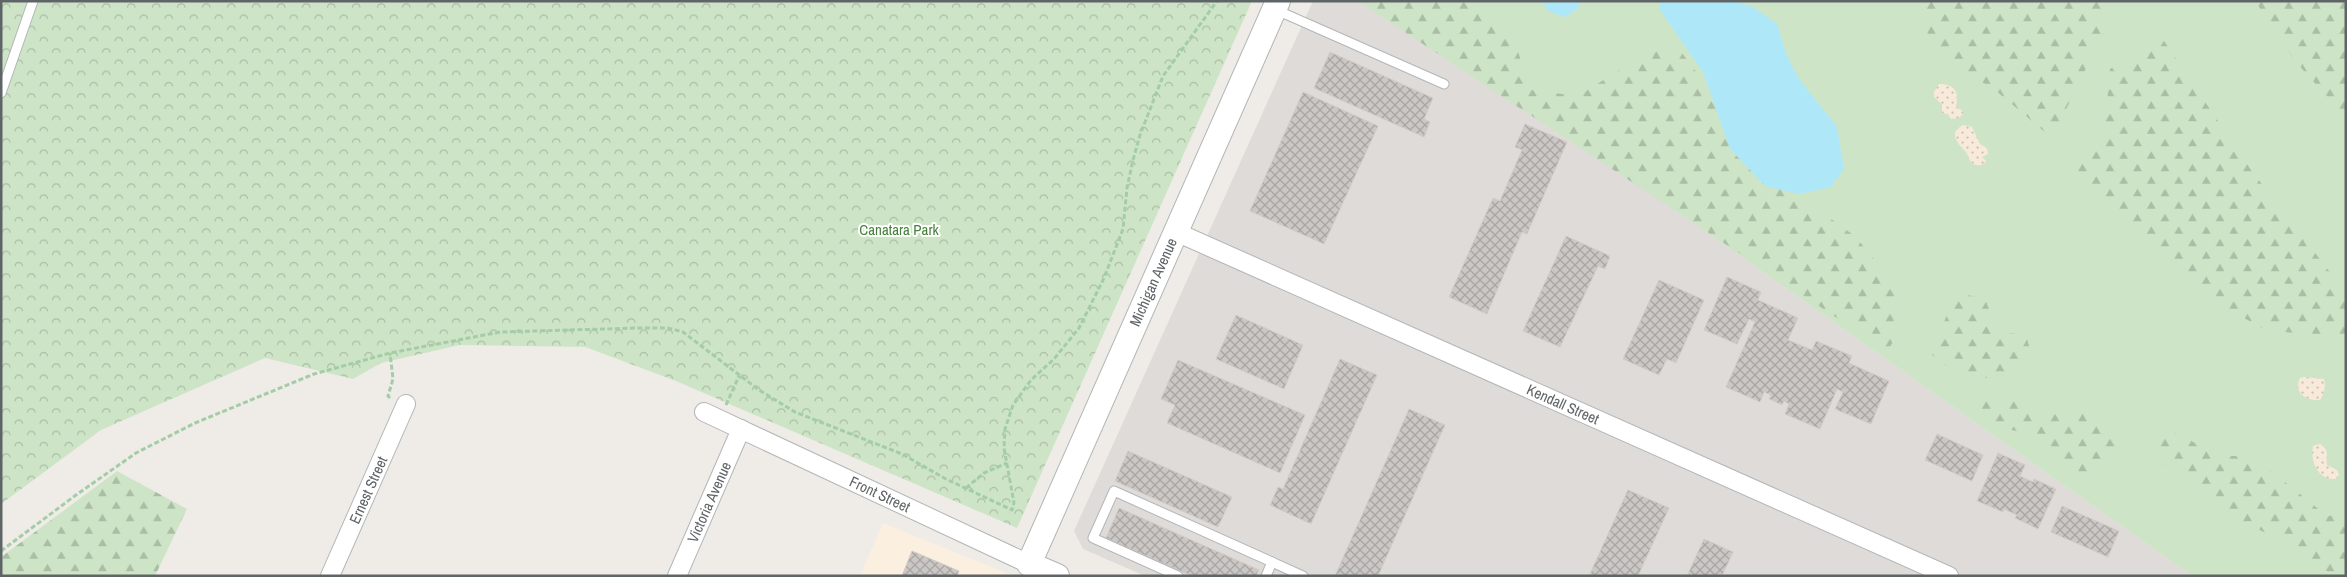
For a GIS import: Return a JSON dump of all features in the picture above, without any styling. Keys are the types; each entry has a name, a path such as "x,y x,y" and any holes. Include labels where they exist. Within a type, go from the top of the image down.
{"main road":[{"name":"Michigan Avenue","path":"1029,564 1276,5"},
{"name":"Front Street","path":"1029,564 1057,576"}],"street":[{"name":"Kendall Street","path":"1176,232 1949,576"},
{"name":"Ernest Street","path":"330,576 406,404"},
{"name":"Front Street","path":"704,412 1029,564"},
{"name":"Victoria Avenue","path":"677,576 741,429"}],"lane":[{"path":"1,93 34,1"},
{"path":"1276,5 1444,84"},
{"path":"1178,576 1093,538 1114,491 1303,576"},
{"path":"1266,576 1272,562"}],"path":[{"path":"1,551 136,453 195,423 314,374 390,353 500,332 668,328 683,332 695,339 739,376 795,412 902,454 1012,510 1014,503 1004,448 1005,429 1012,405 1031,380 1054,359 1079,328 1100,286 1123,229 1127,188 1133,160 1140,135 1163,76 1217,1"},
{"path":"390,353 393,379 388,396 406,404"},
{"path":"726,405 739,376"},
{"path":"966,488 984,473 1007,463"}],"shaded area":[{"path":"1313,1 1380,1 2192,576 1145,576 1083,549 1074,531"},
{"path":"883,523 1006,573 1005,576 860,576"}],"green space":[{"name":"Canatara Park","path":"1,1 1252,1 1017,528 676,381 585,347 460,345 381,363 353,379 265,358 101,430 1,504"},
{"path":"1358,1 1463,1 1514,40 1531,90 1578,96 1650,51 1682,53 1737,127 1787,187 1856,237 1895,286 1893,342 1887,351"},
{"path":"1380,1 2346,1 2346,576 2192,576"},
{"path":"1918,1 2108,1 2099,42 2052,138 1995,90 1933,52"},
{"path":"2255,1 2346,1 2346,118 2295,61"},
{"path":"2162,38 2251,170 2346,293 2346,336 2268,331 2218,304 2063,171 2104,139 2110,69"},
{"path":"1959,293 1985,299 1998,332 2026,335 2032,357 2004,379 1960,376 1932,355 1946,317"},
{"path":"2006,398 2045,416 2079,410 2101,424 2122,449 2100,475 2074,472 2025,433 1998,427 1975,417 1969,402"},
{"path":"2161,429 2183,436 2215,455 2254,457 2327,516 2346,514 2346,576 2329,573 2289,543 2248,525 2202,495 2160,460"},
{"path":"117,471 187,509 155,576 1,576 1,557"}],"sand":[{"path":"1939,84 1945,84 1955,90 1957,98 1956,107 1963,111 1959,118 1951,119 1948,114 1942,113 1942,104 1934,97 1934,92"},
{"path":"1963,125 1972,127 1980,144 1987,148 1988,154 1982,157 1986,161 1983,164 1972,164 1967,153 1956,140 1956,131"},
{"path":"2300,378 2324,379 2324,390 2320,400 2310,399 2302,395 2298,388 2298,383"},
{"path":"2320,444 2327,453 2327,465 2337,470 2339,475 2335,479 2324,476 2316,469 2312,452 2313,446"}],"water":[{"path":"1542,1 1582,1 1577,9 1565,17 1548,11"},
{"path":"1660,1 1734,1 1753,7 1777,24 1787,56 1799,79 1837,127 1844,169 1831,187 1799,194 1765,186 1730,149 1703,72 1660,10"}],"building":[{"path":"1330,52 1433,98 1424,119 1430,122 1424,137 1314,88"},
{"path":"1303,92 1378,126 1324,244 1250,211"},
{"path":"1525,124 1567,142 1527,234 1522,232 1487,314 1449,297 1493,198 1500,201 1522,150 1515,147"},
{"path":"1566,236 1610,256 1605,269 1598,266 1560,347 1523,331"},
{"path":"1727,277 1761,292 1758,300 1798,318 1788,340 1812,350 1816,341 1852,356 1849,363 1889,381 1871,424 1835,409 1843,392 1837,389 1820,429 1785,414 1789,404 1784,401 1782,405 1769,399 1771,395 1764,392 1760,402 1726,387 1755,322 1749,319 1737,344 1704,330"},
{"path":"1659,280 1704,300 1676,363 1667,359 1659,375 1623,359"},
{"path":"1236,315 1303,345 1284,389 1216,359"},
{"path":"1340,359 1377,375 1311,524 1270,505 1278,487 1283,489"},
{"path":"1178,360 1305,415 1280,473 1167,423 1175,405 1161,399"},
{"path":"1409,409 1445,425 1378,576 1335,576"},
{"path":"1937,434 1983,455 1972,481 1925,460"},
{"path":"1128,451 1232,497 1218,527 1115,481"},
{"path":"1998,453 2025,465 2020,476 2033,482 2034,479 2056,489 2038,529 2015,518 2017,515 2004,509 2003,512 1977,501"},
{"path":"1628,490 1669,508 1638,576 1589,576"},
{"path":"2062,506 2119,531 2108,557 2051,532"},
{"path":"1119,508 1259,570 1256,576 1192,576 1106,538"},
{"path":"1704,539 1733,552 1722,576 1687,576"},
{"path":"912,551 959,571 957,576 902,576"}]}
